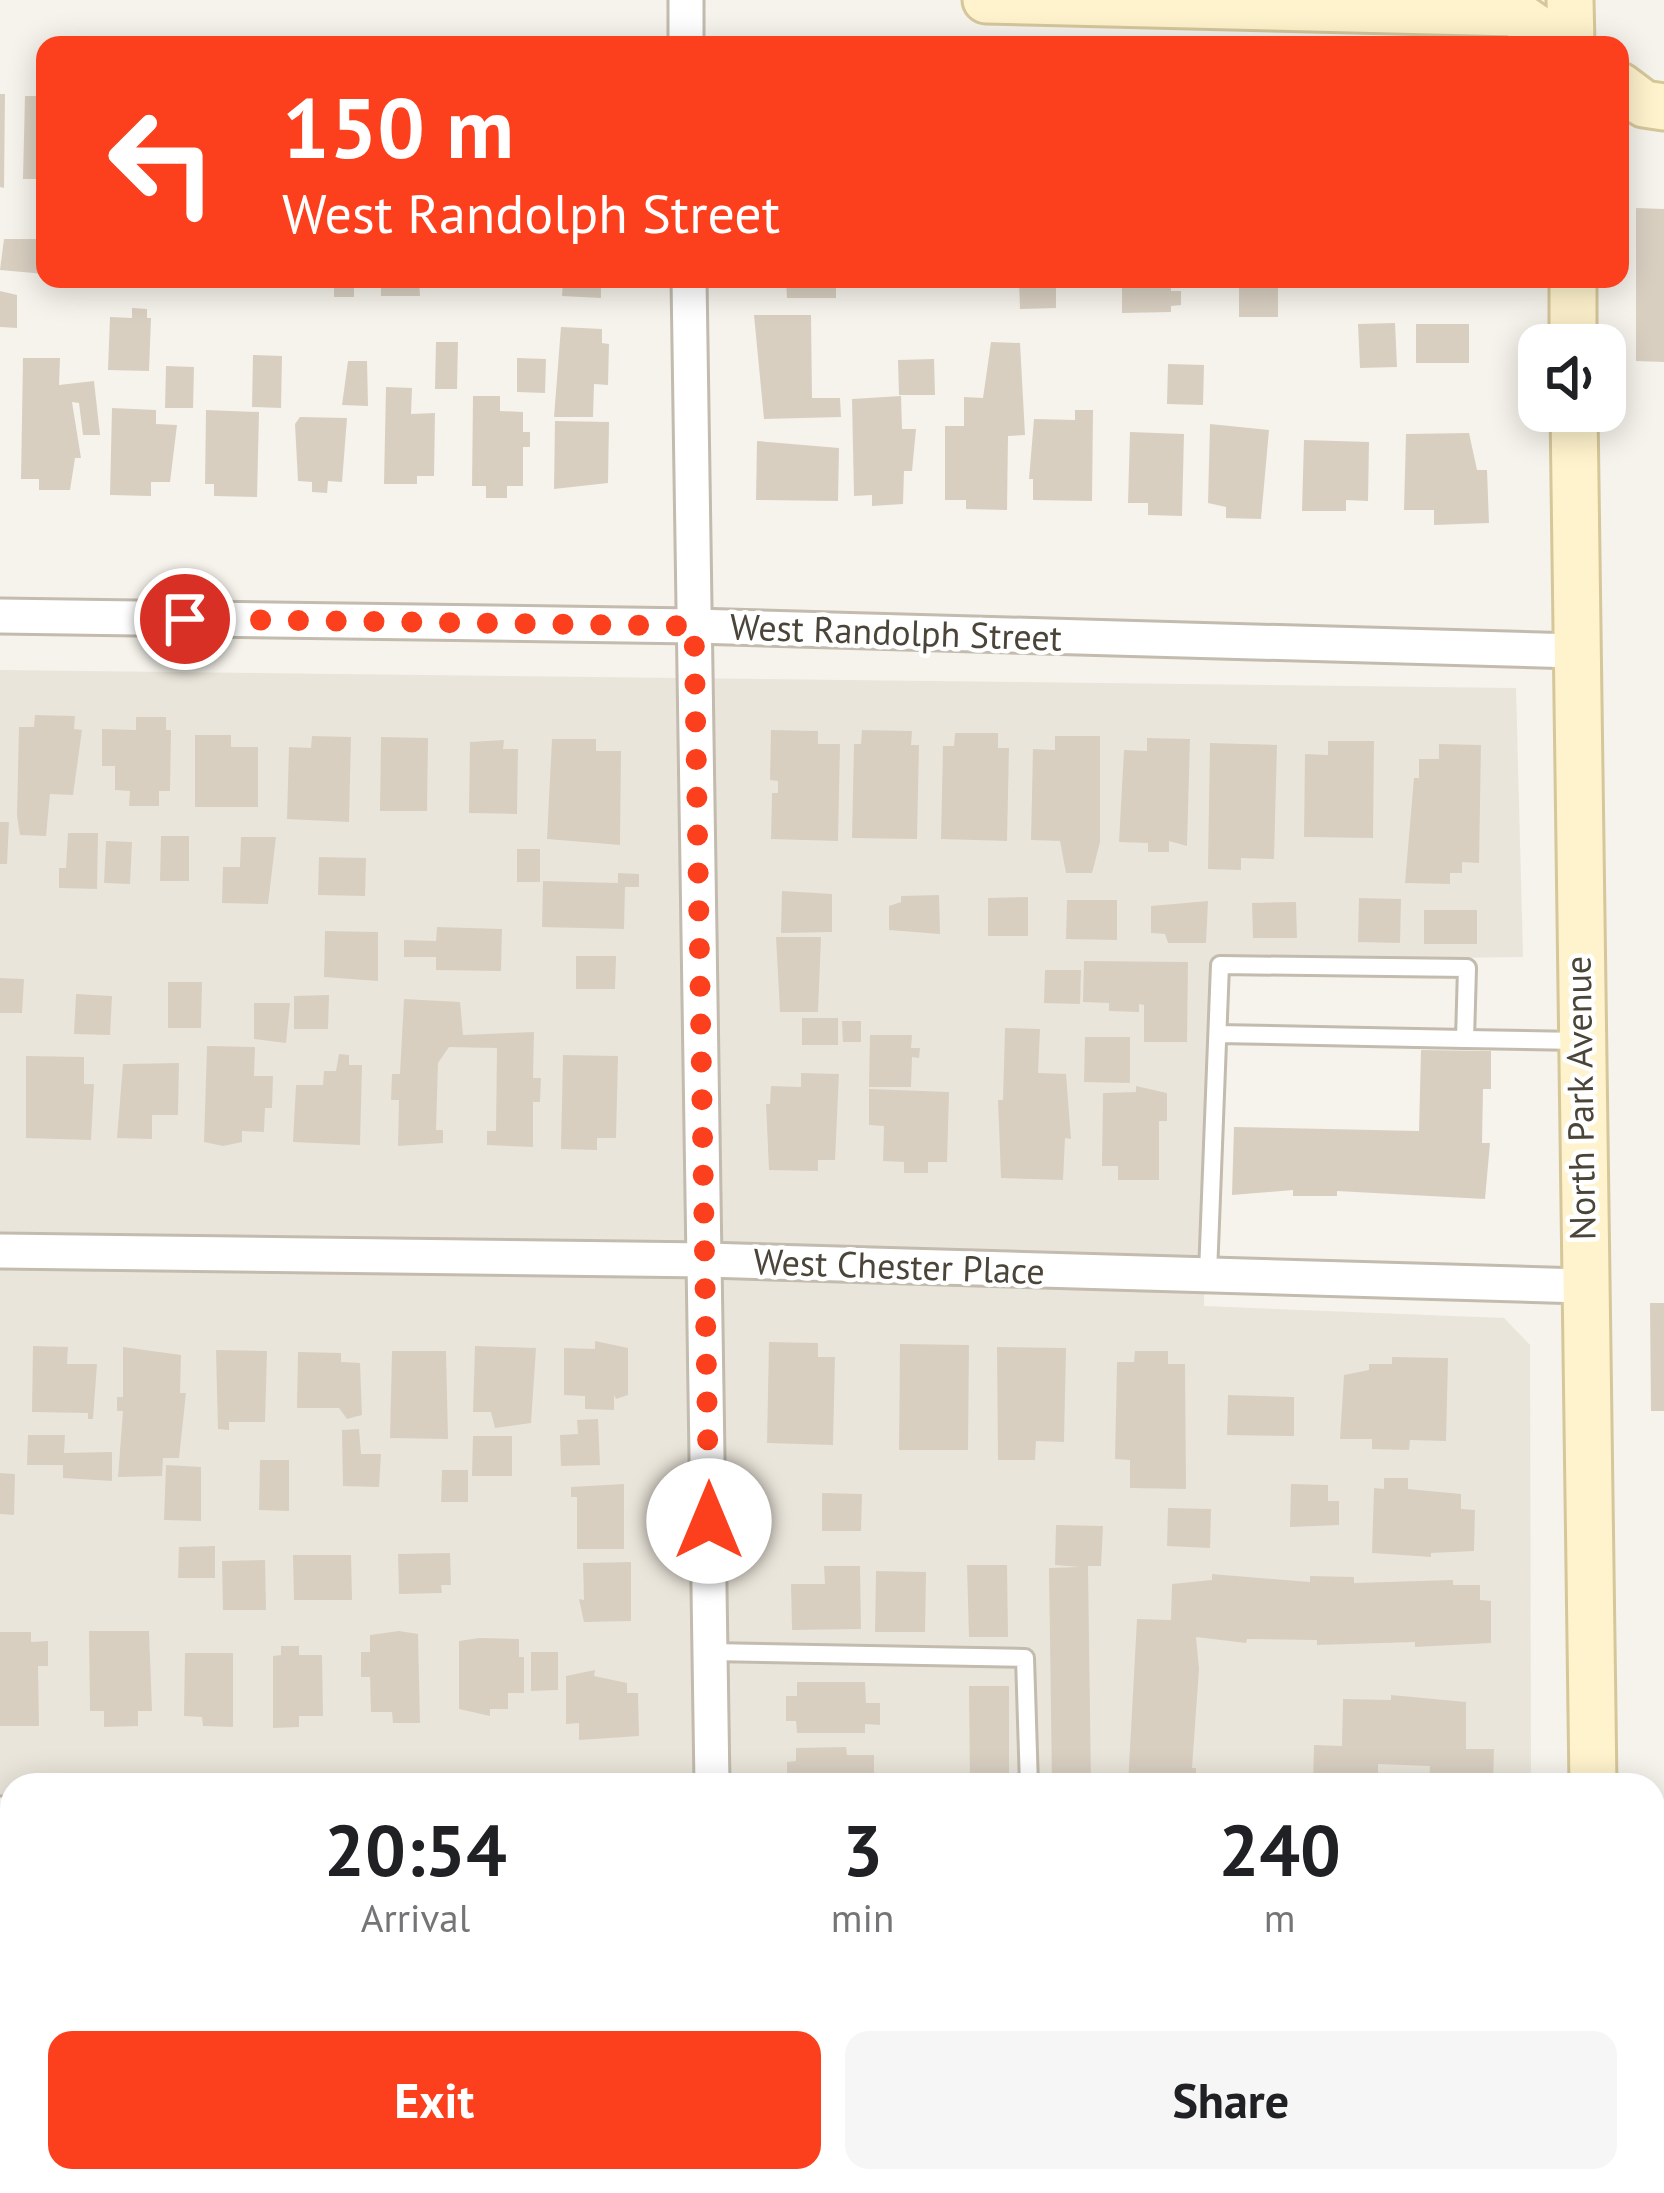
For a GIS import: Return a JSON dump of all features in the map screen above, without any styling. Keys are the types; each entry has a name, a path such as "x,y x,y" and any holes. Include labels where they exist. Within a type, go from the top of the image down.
{"street":[{"path":"686,0 686,36"},
{"path":"986,0 1515,13 1548,36"},
{"path":"1570,0 1570,36"},
{"path":"1629,93 1644,104 1664,106"},
{"path":"689,288 712,1773"},
{"path":"1573,288 1573,324"},
{"name":"North Park Avenue","path":"1574,432 1592,1773"},
{"name":"West Randolph Street","path":"0,616 694,626 1576,651"},
{"name":"West Chester Place","path":"0,1251 707,1261 1582,1286"}],"lane":[{"path":"1208,1274 1220,965 1467,968 1465,1039"},
{"path":"1218,1034 1580,1041"},
{"path":"710,1652 1025,1658 1029,1773"}],"shaded area":[{"path":"0,670 1516,688 1523,957 1211,961 1204,1306 1504,1318 1530,1345 1531,1773 0,1773"}],"building":[{"path":"0,94 5,94 4,188 0,187"},
{"path":"25,96 36,96 36,179 23,179"},
{"path":"1636,208 1664,209 1664,362 1636,361"},
{"path":"4,239 36,239 36,273 0,270"},
{"path":"334,288 354,288 354,297 334,297"},
{"path":"381,288 420,288 420,296 381,296"},
{"path":"562,288 601,288 601,298 562,296"},
{"path":"786,288 836,288 836,298 787,298"},
{"path":"1019,288 1056,288 1056,308 1020,309"},
{"path":"1122,288 1181,291 1181,305 1171,306 1171,312 1122,313"},
{"path":"1239,288 1278,288 1278,317 1239,317"},
{"path":"0,291 17,295 17,328 0,327"},
{"path":"132,308 147,309 147,318 151,318 149,371 108,370 110,317 132,318"},
{"path":"754,315 811,315 812,398 840,398 841,417 764,419"},
{"path":"1395,323 1397,367 1360,368 1358,324"},
{"path":"1416,324 1469,324 1469,363 1416,363"},
{"path":"561,327 602,329 602,343 609,344 608,385 594,384 593,417 554,417"},
{"path":"436,342 458,342 457,389 435,389"},
{"path":"991,342 1020,343 1025,435 1008,436 1007,510 966,509 966,500 945,500 945,426 964,426 964,397 983,398"},
{"path":"253,355 282,356 281,408 252,407"},
{"path":"23,358 60,358 59,385 94,381 100,435 83,435 79,403 72,402 81,458 75,458 70,490 39,490 39,479 21,479"},
{"path":"517,358 546,359 545,393 517,392"},
{"path":"934,359 935,395 899,395 898,360"},
{"path":"348,361 367,361 368,406 342,405"},
{"path":"1168,364 1204,365 1203,405 1167,404"},
{"path":"166,366 194,367 193,408 165,408"},
{"path":"386,387 412,388 411,414 435,413 434,476 417,476 417,484 384,484"},
{"path":"473,396 500,396 500,411 523,412 523,432 530,432 530,447 523,447 523,486 507,486 507,498 486,498 486,486 472,486"},
{"path":"901,396 902,429 916,429 912,471 904,471 903,504 872,506 872,495 854,496 852,399"},
{"path":"112,408 156,410 156,424 177,425 170,482 151,482 151,496 110,495"},
{"path":"206,410 259,412 257,497 214,496 214,484 205,484"},
{"path":"1075,410 1093,410 1092,501 1033,500 1033,479 1029,479 1034,419 1075,420"},
{"path":"300,417 347,418 342,482 328,481 327,493 312,492 312,482 298,481 295,424"},
{"path":"555,421 609,422 608,483 554,489"},
{"path":"1210,424 1269,430 1261,519 1226,518 1226,507 1208,503"},
{"path":"1130,432 1184,434 1182,516 1148,515 1148,503 1128,503"},
{"path":"1469,433 1477,470 1487,470 1489,523 1434,525 1434,510 1404,510 1406,434"},
{"path":"1304,440 1369,442 1368,501 1346,500 1346,511 1302,511"},
{"path":"757,441 839,448 838,501 756,500"},
{"path":"35,715 75,716 74,729 82,730 73,795 50,794 46,836 20,835 17,816 19,727 34,727"},
{"path":"136,717 166,717 166,730 171,730 170,791 159,791 159,806 129,806 130,791 115,790 115,766 102,766 102,729 136,730"},
{"path":"771,730 818,731 818,744 840,744 838,841 771,839 772,793 778,793 778,781 770,780"},
{"path":"862,730 912,731 911,745 919,745 917,839 852,838 854,744 861,744"},
{"path":"955,733 998,733 998,748 1009,748 1007,841 941,839 943,746 954,746"},
{"path":"195,735 231,735 231,747 258,747 258,807 195,807"},
{"path":"312,736 351,737 349,822 287,819 289,747 311,748"},
{"path":"1055,736 1100,736 1100,842 1092,873 1066,873 1060,841 1031,840 1033,749 1055,750"},
{"path":"381,737 428,738 427,811 380,811"},
{"path":"1147,738 1190,739 1187,846 1169,841 1169,852 1148,852 1148,843 1119,842 1124,750 1147,751"},
{"path":"552,739 596,739 596,751 621,751 620,845 547,839"},
{"path":"504,740 503,749 518,749 517,814 469,813 470,742"},
{"path":"1328,741 1374,741 1373,838 1304,837 1305,754 1328,755"},
{"path":"1210,743 1277,745 1274,859 1241,858 1241,870 1208,869"},
{"path":"1439,744 1481,745 1479,863 1462,862 1462,873 1450,873 1450,884 1405,883 1414,778 1419,778 1419,759 1439,759"},
{"path":"0,822 9,822 7,864 0,864"},
{"path":"68,833 98,833 97,889 59,888 59,868 66,868"},
{"path":"161,836 189,836 189,881 160,881"},
{"path":"241,837 276,837 268,904 222,903 223,867 240,867"},
{"path":"106,841 132,842 130,884 104,883"},
{"path":"517,849 540,849 540,882 517,882"},
{"path":"319,857 366,858 365,896 318,895"},
{"path":"618,873 639,874 639,887 625,887 624,929 542,927 543,881 618,883"},
{"path":"782,891 832,894 832,932 781,933"},
{"path":"939,895 940,934 889,930 889,906 901,902 901,896"},
{"path":"1028,897 1028,936 988,936 988,898"},
{"path":"1359,898 1401,899 1400,943 1358,942"},
{"path":"1067,900 1117,900 1117,940 1066,939"},
{"path":"1208,901 1206,943 1168,943 1165,934 1151,933 1151,906"},
{"path":"1296,902 1297,938 1253,938 1252,903"},
{"path":"1424,910 1477,910 1477,944 1424,944"},
{"path":"437,927 502,929 501,971 436,970 436,957 404,957 404,940 436,941"},
{"path":"325,931 378,932 378,981 324,977"},
{"path":"776,937 821,937 818,1012 780,1012"},
{"path":"576,956 616,956 615,989 576,989"},
{"path":"1084,961 1188,962 1187,1042 1144,1042 1144,1005 1139,1004 1139,1012 1109,1011 1109,1003 1083,1002"},
{"path":"1045,970 1081,970 1080,1004 1044,1003"},
{"path":"0,978 24,979 22,1013 0,1013"},
{"path":"168,982 202,982 201,1028 168,1028"},
{"path":"76,994 112,996 110,1035 74,1034"},
{"path":"329,995 328,1029 294,1029 294,996"},
{"path":"404,999 460,1002 463,1035 534,1032 533,1078 541,1078 540,1102 533,1102 533,1147 487,1145 487,1131 496,1131 497,1048 449,1047 438,1063 436,1130 443,1130 443,1143 398,1146 399,1100 391,1100 392,1074 400,1074"},
{"path":"254,1003 290,1003 286,1043 254,1039"},
{"path":"802,1018 838,1018 838,1045 802,1045"},
{"path":"842,1021 861,1021 861,1042 843,1042"},
{"path":"1005,1028 1040,1029 1038,1073 1066,1074 1071,1139 1065,1138 1063,1180 1001,1178 998,1100 1003,1100"},
{"path":"870,1035 912,1035 911,1048 920,1048 919,1058 912,1057 911,1087 869,1087"},
{"path":"1085,1037 1130,1037 1130,1083 1084,1082"},
{"path":"207,1046 255,1047 254,1076 273,1076 272,1108 265,1108 264,1132 242,1131 242,1142 223,1146 204,1142"},
{"path":"1421,1050 1491,1051 1491,1089 1483,1089 1482,1143 1490,1143 1485,1199 1337,1191 1337,1196 1293,1196 1293,1190 1232,1195 1234,1127 1419,1131"},
{"path":"339,1054 349,1055 349,1065 362,1065 360,1145 293,1142 296,1085 323,1085 324,1071 336,1071"},
{"path":"563,1055 618,1056 616,1138 597,1138 597,1150 561,1149"},
{"path":"26,1056 84,1057 84,1084 94,1084 91,1140 26,1138"},
{"path":"179,1063 178,1115 152,1115 152,1139 117,1138 123,1064"},
{"path":"801,1073 839,1074 835,1160 818,1160 818,1171 769,1170 766,1104 770,1104 771,1086 801,1087"},
{"path":"1136,1086 1167,1093 1167,1121 1159,1121 1159,1180 1118,1180 1118,1166 1102,1166 1103,1093 1136,1092"},
{"path":"869,1089 949,1092 947,1162 928,1162 928,1173 904,1173 904,1162 883,1161 884,1126 869,1125"},
{"path":"1650,1303 1664,1303 1664,1411 1651,1411"},
{"path":"595,1341 628,1348 628,1395 616,1399 614,1395 614,1410 585,1409 585,1396 564,1395 564,1348 595,1349"},
{"path":"769,1342 818,1343 818,1357 835,1357 833,1445 767,1443"},
{"path":"900,1344 969,1345 968,1450 899,1450"},
{"path":"33,1346 68,1347 67,1364 97,1364 93,1419 88,1419 88,1413 32,1412"},
{"path":"475,1346 536,1348 531,1423 495,1428 491,1412 473,1412"},
{"path":"123,1347 181,1355 180,1393 186,1393 179,1458 163,1458 162,1476 118,1477 123,1411 117,1411 117,1397 123,1397"},
{"path":"997,1347 1066,1348 1064,1442 1036,1441 1035,1460 998,1460"},
{"path":"216,1350 267,1351 265,1422 229,1422 229,1430 218,1429"},
{"path":"392,1351 446,1351 448,1439 390,1438"},
{"path":"1135,1351 1168,1351 1168,1364 1185,1364 1186,1489 1130,1488 1130,1460 1115,1459 1117,1362 1134,1362"},
{"path":"298,1352 341,1353 341,1362 360,1363 362,1415 347,1419 339,1408 297,1408"},
{"path":"1392,1357 1448,1358 1446,1441 1410,1440 1409,1450 1372,1449 1372,1439 1340,1439 1344,1375 1369,1370 1369,1364 1392,1364"},
{"path":"1228,1395 1294,1397 1294,1436 1227,1435"},
{"path":"598,1419 600,1465 561,1466 560,1435 578,1434 577,1420"},
{"path":"359,1429 361,1454 381,1454 379,1487 343,1486 342,1430"},
{"path":"28,1435 65,1435 64,1453 112,1452 112,1481 63,1478 63,1465 27,1465"},
{"path":"473,1436 512,1436 512,1476 472,1476"},
{"path":"260,1460 289,1460 289,1511 259,1510"},
{"path":"166,1465 201,1467 201,1521 164,1520"},
{"path":"442,1470 468,1470 468,1502 441,1502"},
{"path":"0,1473 15,1474 14,1515 0,1514"},
{"path":"1384,1478 1408,1478 1408,1489 1461,1494 1461,1509 1475,1510 1474,1551 1431,1553 1431,1557 1372,1553 1374,1488 1384,1489"},
{"path":"624,1484 624,1549 577,1549 577,1497 571,1497 571,1487"},
{"path":"1291,1484 1328,1485 1328,1501 1339,1501 1339,1525 1290,1527"},
{"path":"822,1493 862,1494 861,1531 822,1531"},
{"path":"1168,1508 1211,1509 1210,1548 1167,1546"},
{"path":"1056,1525 1103,1526 1101,1566 1088,1566 1091,1773 1052,1773 1049,1568 1080,1567 1055,1565"},
{"path":"215,1546 215,1578 178,1578 179,1547"},
{"path":"450,1553 451,1585 441,1585 442,1593 399,1594 398,1554"},
{"path":"293,1555 351,1555 352,1600 294,1600"},
{"path":"265,1560 266,1610 223,1610 222,1561"},
{"path":"631,1562 631,1621 584,1622 579,1599 584,1600 583,1563"},
{"path":"967,1565 1007,1565 1008,1637 969,1637"},
{"path":"824,1566 860,1566 861,1629 792,1630 791,1584 825,1584"},
{"path":"876,1571 926,1572 925,1632 875,1632"},
{"path":"1212,1574 1310,1582 1310,1576 1354,1577 1354,1583 1453,1580 1453,1585 1480,1585 1480,1600 1491,1601 1491,1643 1415,1647 1415,1642 1317,1645 1317,1640 1247,1639 1246,1643 1196,1637 1199,1669 1192,1768 1196,1773 1129,1773 1137,1619 1171,1620 1172,1584 1212,1580"},
{"path":"89,1631 149,1631 152,1711 138,1711 138,1726 104,1727 104,1711 90,1711"},
{"path":"0,1632 31,1632 31,1642 48,1641 48,1666 38,1666 39,1726 0,1726"},
{"path":"418,1634 420,1723 393,1723 392,1712 371,1712 370,1677 361,1677 361,1652 370,1652 370,1635"},
{"path":"519,1639 519,1657 524,1657 524,1693 508,1693 508,1709 490,1709 490,1716 459,1709 459,1641"},
{"path":"281,1646 299,1646 299,1655 322,1655 323,1716 299,1716 299,1727 273,1728 273,1656 281,1655"},
{"path":"531,1652 558,1652 558,1690 531,1691"},
{"path":"185,1653 233,1653 233,1727 203,1726 202,1717 184,1716"},
{"path":"595,1670 594,1676 627,1683 627,1693 638,1693 639,1736 579,1740 579,1723 566,1724 566,1676"},
{"path":"797,1682 865,1682 866,1703 880,1703 880,1725 865,1724 865,1733 797,1733 796,1721 786,1721 786,1696 797,1696"},
{"path":"969,1686 1009,1686 1009,1773 970,1773"},
{"path":"1391,1695 1466,1702 1466,1749 1494,1749 1493,1773 1430,1773 1430,1766 1378,1764 1378,1773 1313,1773 1314,1745 1342,1746 1343,1699 1391,1700"},
{"path":"846,1747 847,1755 874,1755 874,1773 787,1773 787,1762 796,1761 796,1748"}],"route":[{"path":"185,619 694,626 709,1521"}]}
